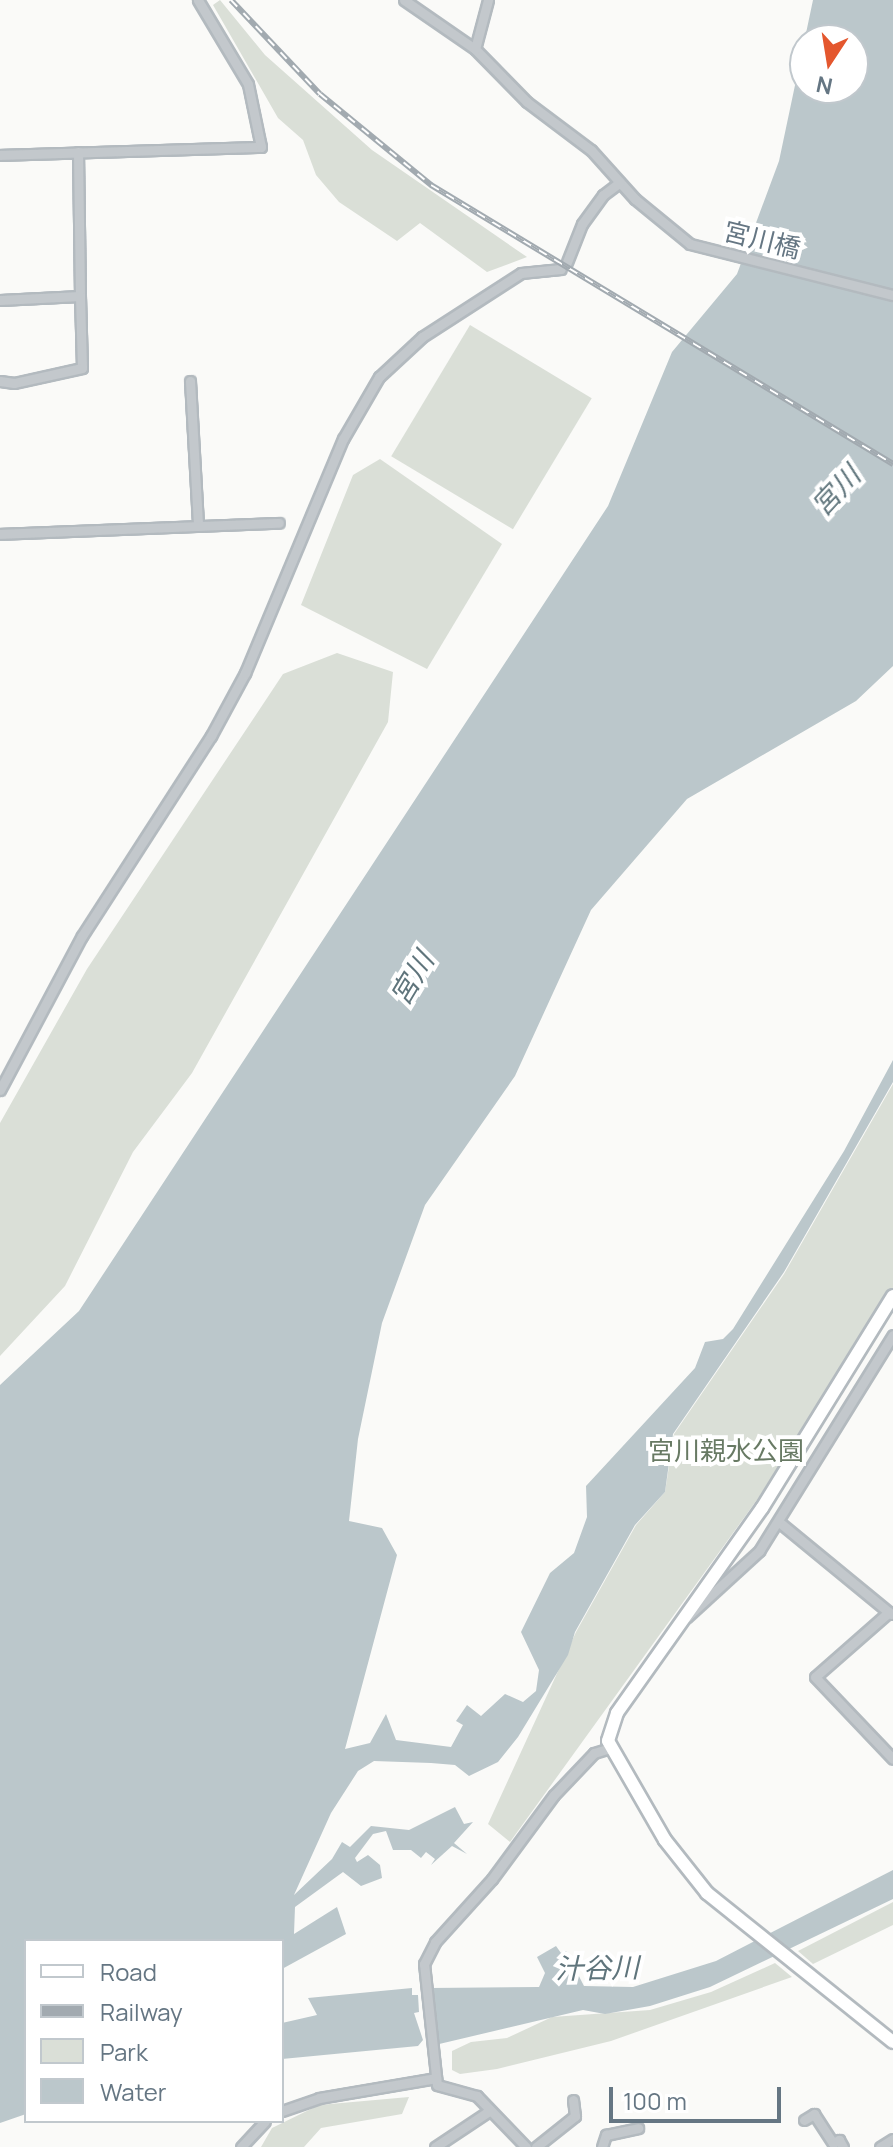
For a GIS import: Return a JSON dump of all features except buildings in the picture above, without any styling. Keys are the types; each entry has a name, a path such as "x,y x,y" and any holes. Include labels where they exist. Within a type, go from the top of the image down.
{"street":[{"path":"0,155 261,147 248,84 198,0"},
{"name":"宮川橋","path":"404,0 475,49 527,102 591,150 635,199 690,244 893,295"},
{"path":"475,49 488,0"},
{"path":"0,381 14,383 82,368 78,152"},
{"path":"0,1090 82,936 238,686 343,439 379,377 422,337 521,273 564,265 582,224 603,195 620,182"},
{"path":"0,300 80,296"},
{"path":"190,381 198,526"},
{"path":"0,534 279,523"},
{"path":"893,1296 762,1508 617,1713 609,1733 610,1748 675,1855 707,1893 893,2042"},
{"path":"682,1619 721,1588 779,1522 893,1335"},
{"path":"779,1522 891,1614 815,1677 893,1759"},
{"path":"526,2147 477,2096 441,2088 436,2078 424,1964 435,1942 492,1879 554,1795 594,1753 610,1748"},
{"path":"284,2110 319,2098 436,2078"},
{"path":"536,2147 575,2116 573,2100"},
{"path":"435,2147 489,2111"},
{"path":"804,2120 814,2114 833,2143 839,2140 843,2147"},
{"path":"241,2147 263,2123"},
{"path":"602,2147 606,2135 638,2128"},
{"path":"880,2147 893,2139"}],"green space":[{"path":"220,0 265,55 372,150 527,257 487,272 420,223 397,241 339,202 316,175 303,140 278,118 213,5"},
{"path":"470,325 592,398 513,529 391,456"},
{"path":"380,459 502,544 427,669 301,605 353,475"},
{"path":"337,653 393,672 388,722 192,1073 133,1152 65,1286 0,1356 0,1123 87,969 283,674"},
{"name":"宮川親水公園","path":"893,1084 893,1288 759,1497 510,1842 488,1824 576,1632 636,1525 665,1492 674,1434 784,1274"},
{"path":"893,1902 893,1925 813,1964 798,1951"},
{"path":"775,1963 792,1977 611,2041 497,2069 460,2074 452,2070 452,2051 471,2042 507,2038 552,2017 650,2010 711,1992"},
{"path":"409,2097 402,2114 321,2128 304,2147 261,2147 272,2128 319,2105"}],"water":[{"name":"宮川","path":"813,0 893,0 893,666 856,701 687,799 591,910 515,1076 425,1205 382,1323 358,1439 349,1521 382,1528 397,1555 345,1749 370,1743 386,1714 396,1740 451,1747 463,1725 456,1721 467,1705 481,1716 505,1694 523,1702 536,1691 539,1670 521,1632 550,1573 574,1553 587,1517 586,1486 695,1368 705,1342 723,1339 733,1329 844,1151 893,1060 893,1082 784,1272 673,1434 665,1492 635,1525 575,1632 568,1655 518,1737 498,1762 469,1776 455,1765 431,1763 374,1761 358,1771 331,1813 294,1895 332,1859 342,1842 350,1847 371,1826 409,1830 455,1807 464,1824 473,1822 454,1843 467,1854 452,1846 431,1865 435,1859 426,1852 421,1858 411,1850 393,1850 386,1831 373,1834 355,1858 357,1862 368,1855 380,1865 382,1878 361,1886 343,1872 295,1907 294,1934 337,1907 346,1934 284,1968 284,1939 24,1939 24,2115 0,2123 0,1385 79,1311 608,506 672,352 737,274 779,161 791,104 869,104 869,24 808,24"},
{"path":"893,1870 893,1899 710,1987 650,2006 605,2014 583,2010 435,2045 430,1988 539,1987 545,1973 537,1957 556,1946 561,1953 566,1951 584,1986 633,1987 716,1961"},
{"path":"412,1988 412,1995 418,1995 419,2012 414,2013 423,2040 418,2046 284,2059 284,2023 317,2015 308,1998"}],"railway":[{"path":"231,0 320,94 431,185 893,464"}],"water label":[{"name":"汁谷川","path":"597,1967"}]}
